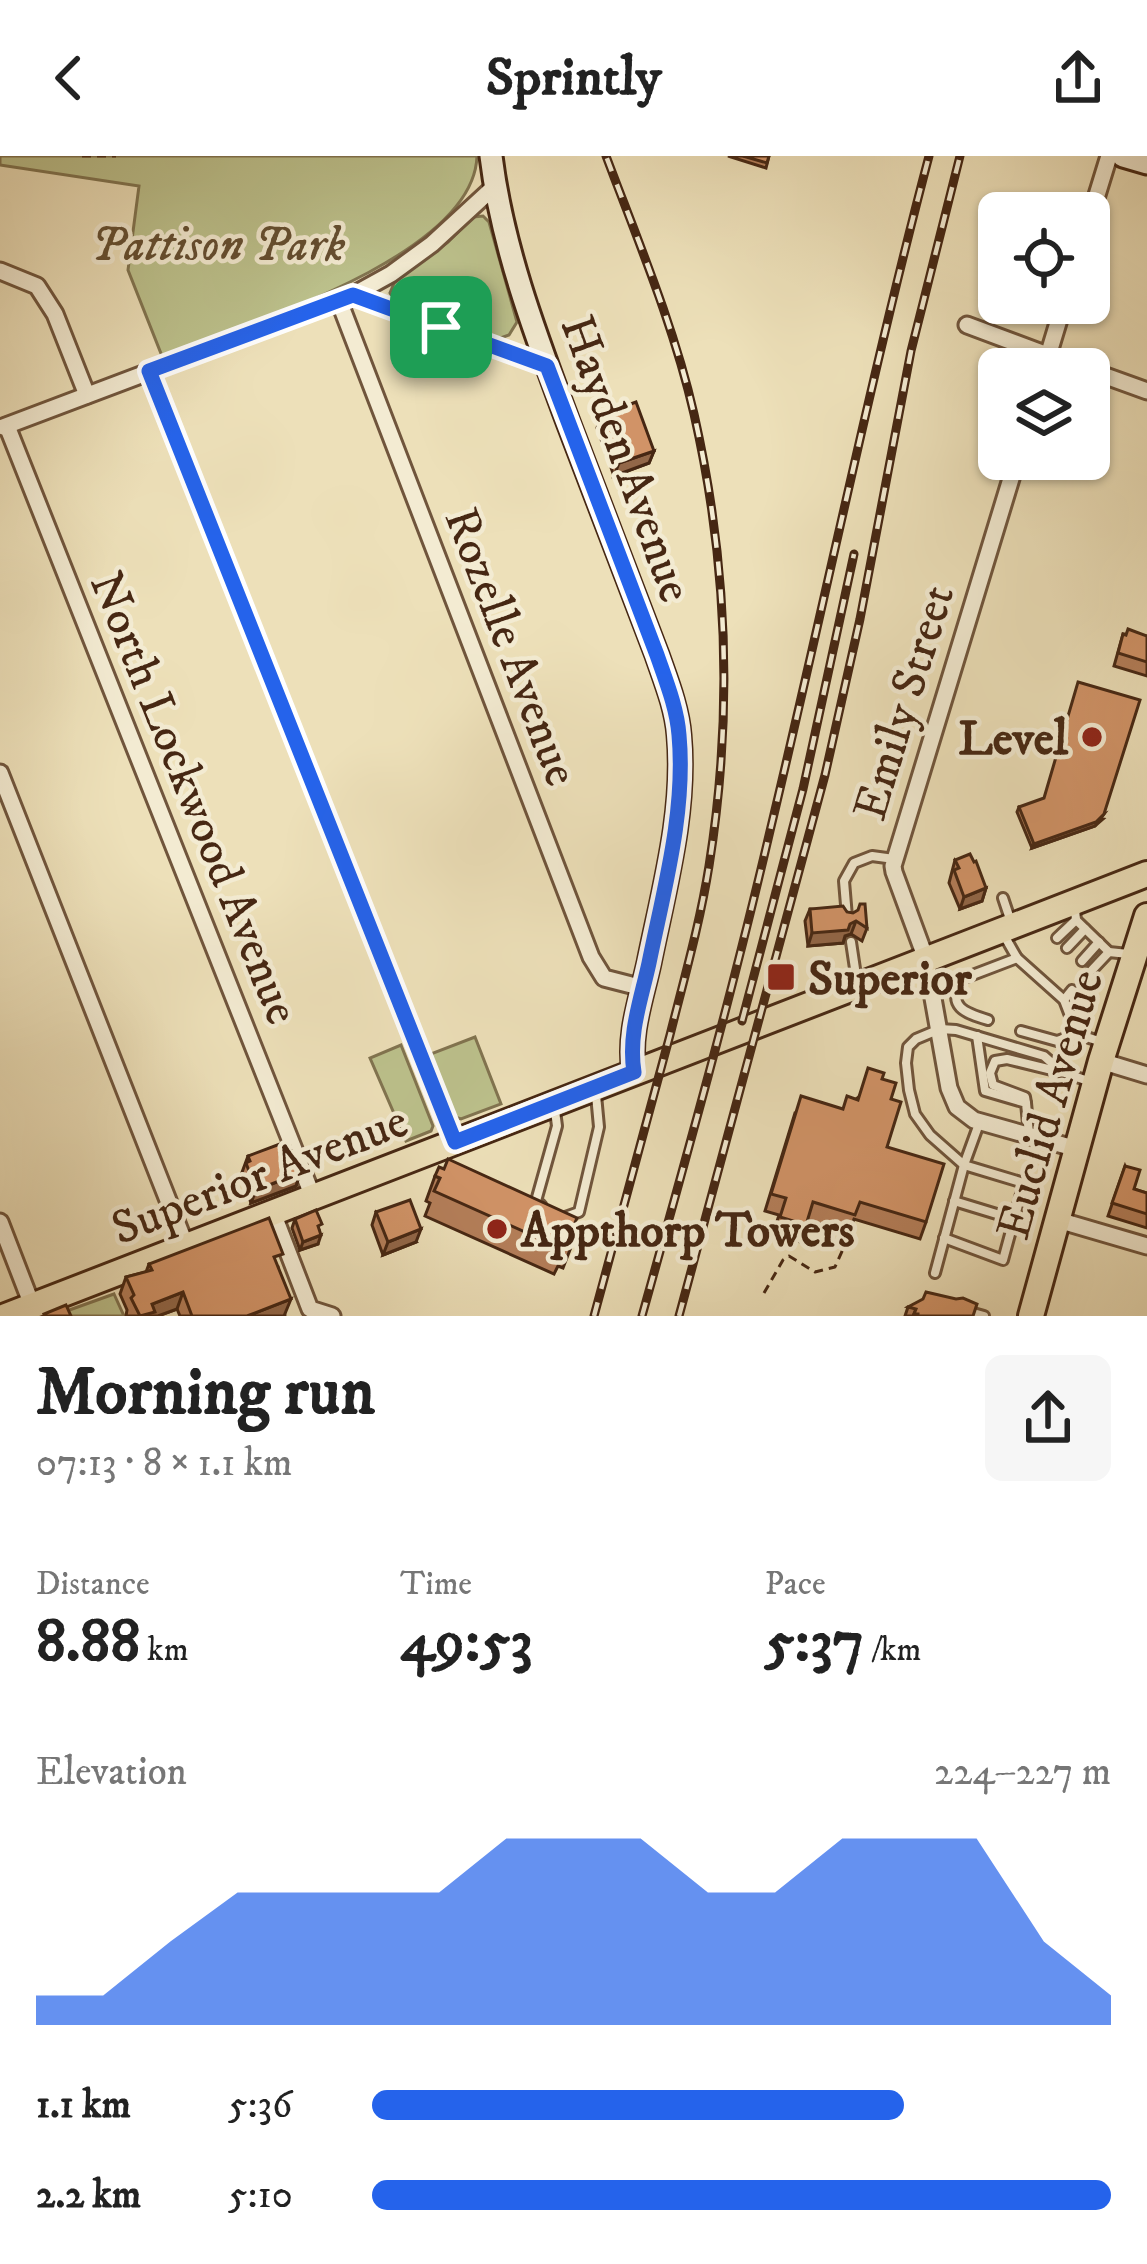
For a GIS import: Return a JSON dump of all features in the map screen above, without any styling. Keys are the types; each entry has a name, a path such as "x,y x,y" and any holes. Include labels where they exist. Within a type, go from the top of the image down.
{"main road":[{"name":"Superior Avenue","path":"16,1310 455,1142 556,1114 595,1087 1007,928 1075,911 1147,874"},
{"name":"Euclid Avenue","path":"1031,1316 1147,916"}],"street":[{"name":"Hayden Avenue","path":"491,156 516,272 657,655 679,731 678,806 633,1029 634,1072"},
{"path":"1098,192 1109,156"},
{"path":"1123,156 1147,164"},
{"path":"3,427 346,298 412,260 494,187"},
{"path":"0,271 37,286 55,314 87,395"},
{"path":"346,298 547,366"},
{"name":"Rozelle Avenue","path":"346,298 591,958 604,978 644,988"},
{"path":"967,325 1016,348"},
{"path":"149,371 455,1142"},
{"path":"1110,378 1147,392"},
{"name":"North Lockwood Avenue","path":"3,427 313,1197"},
{"name":"Emily Street","path":"980,1121 957,1107 950,1088 926,959 893,872 1011,480"},
{"path":"0,773 185,1246"},
{"path":"1101,1063 1147,1075"},
{"path":"980,1121 1077,1149"},
{"path":"273,1214 310,1309 332,1316"},
{"path":"1058,1220 1147,1246"},
{"path":"1,1230 12,1269 16,1310"}],"lane":[{"path":"848,918 844,881 854,863 872,856 895,860"},
{"path":"1003,898 1017,958 1064,1000 1077,1034 1101,1063 1062,1072 1007,1059 995,1061 990,1073 993,1084 1025,1096 1029,1136"},
{"path":"1057,938 1075,911 1085,929 1109,952 1135,955"},
{"path":"1067,948 1085,929"},
{"path":"851,942 858,986"},
{"path":"1082,961 1099,942"},
{"path":"1091,970 1109,952"},
{"path":"988,1020 963,1012 958,1005 958,984 1017,958"},
{"path":"1028,968 1037,959"},
{"path":"1040,978 1048,969"},
{"path":"1054,991 1063,982"},
{"path":"1064,1000 1072,990"},
{"path":"944,1238 1003,1260 1024,1183 964,1166 930,1135 915,1114 909,1090 908,1047 940,1029 956,1030 1044,1056 1062,1072"},
{"path":"1021,1030 1058,1041 1077,1034"},
{"path":"977,1036 985,1090 1026,1103"},
{"path":"556,1114 536,1201 565,1217 578,1212 599,1127 595,1087"},
{"path":"935,1273 980,1121"},
{"path":"954,1201 1012,1219"},
{"path":"964,1311 985,1316"}],"path":[{"path":"82,156 116,156"},
{"path":"764,1292 790,1256 815,1272 835,1267 844,1247"}],"green space":[{"name":"Pattison Park","path":"0,156 477,156 466,192 438,226 397,256 296,307 162,356 128,270 139,186 0,165"},
{"path":"483,216 489,222 517,322 509,335 495,340 394,300 390,293 395,281 473,217"},
{"path":"475,1037 501,1104 461,1119 452,1116 428,1055"},
{"path":"401,1045 433,1126 406,1141 370,1058"},
{"path":"114,1294 124,1316 62,1316 61,1313"}],"building":[{"path":"743,156 769,156 767,163"},
{"path":"636,402 654,451 619,463 601,415"},
{"path":"1128,629 1147,636 1147,662 1118,653"},
{"path":"1078,682 1140,700 1104,814 1096,822 1034,844 1019,807 1044,798"},
{"path":"970,854 986,888 964,897 955,860"},
{"path":"865,904 867,928 856,921 848,930 812,933 810,909 843,906 853,913"},
{"path":"868,1068 896,1083 891,1099 901,1102 887,1147 944,1164 926,1222 860,1202 855,1215 813,1202 806,1225 780,1217 786,1198 771,1194 801,1096 843,1109 847,1096 858,1100"},
{"path":"280,1144 282,1149 290,1146 300,1173 256,1190 248,1156"},
{"path":"448,1159 577,1218 572,1243 567,1241 563,1249 434,1191 440,1178 435,1176"},
{"path":"1125,1166 1140,1170 1134,1189 1147,1193 1147,1214 1112,1203"},
{"path":"410,1200 421,1229 388,1242 376,1212"},
{"path":"316,1210 321,1235 303,1242 295,1219"},
{"path":"269,1218 283,1254 274,1257 291,1299 247,1316 192,1316 183,1292 152,1304 155,1312 140,1316 126,1277"},
{"path":"926,1292 977,1304 973,1316 914,1314 916,1309 908,1307"},
{"path":"66,1305 71,1316 44,1314"}],"railway":[{"path":"594,1316 701,909 717,809 724,696 720,583 694,414 666,316 606,156"},
{"path":"642,1316 755,892 929,156"},
{"path":"679,1316 825,775 911,351 960,156"},
{"path":"742,1021 803,789 854,554"}],"place":[{"name":"Level","path":"1092,737"},
{"name":"Superior","path":"781,977"},
{"name":"Appthorp Towers","path":"497,1229"}],"route":[{"path":"353,295 441,327 547,366 672,698 680,768 662,901 633,1029 634,1072 455,1142 149,371 353,295"}]}
